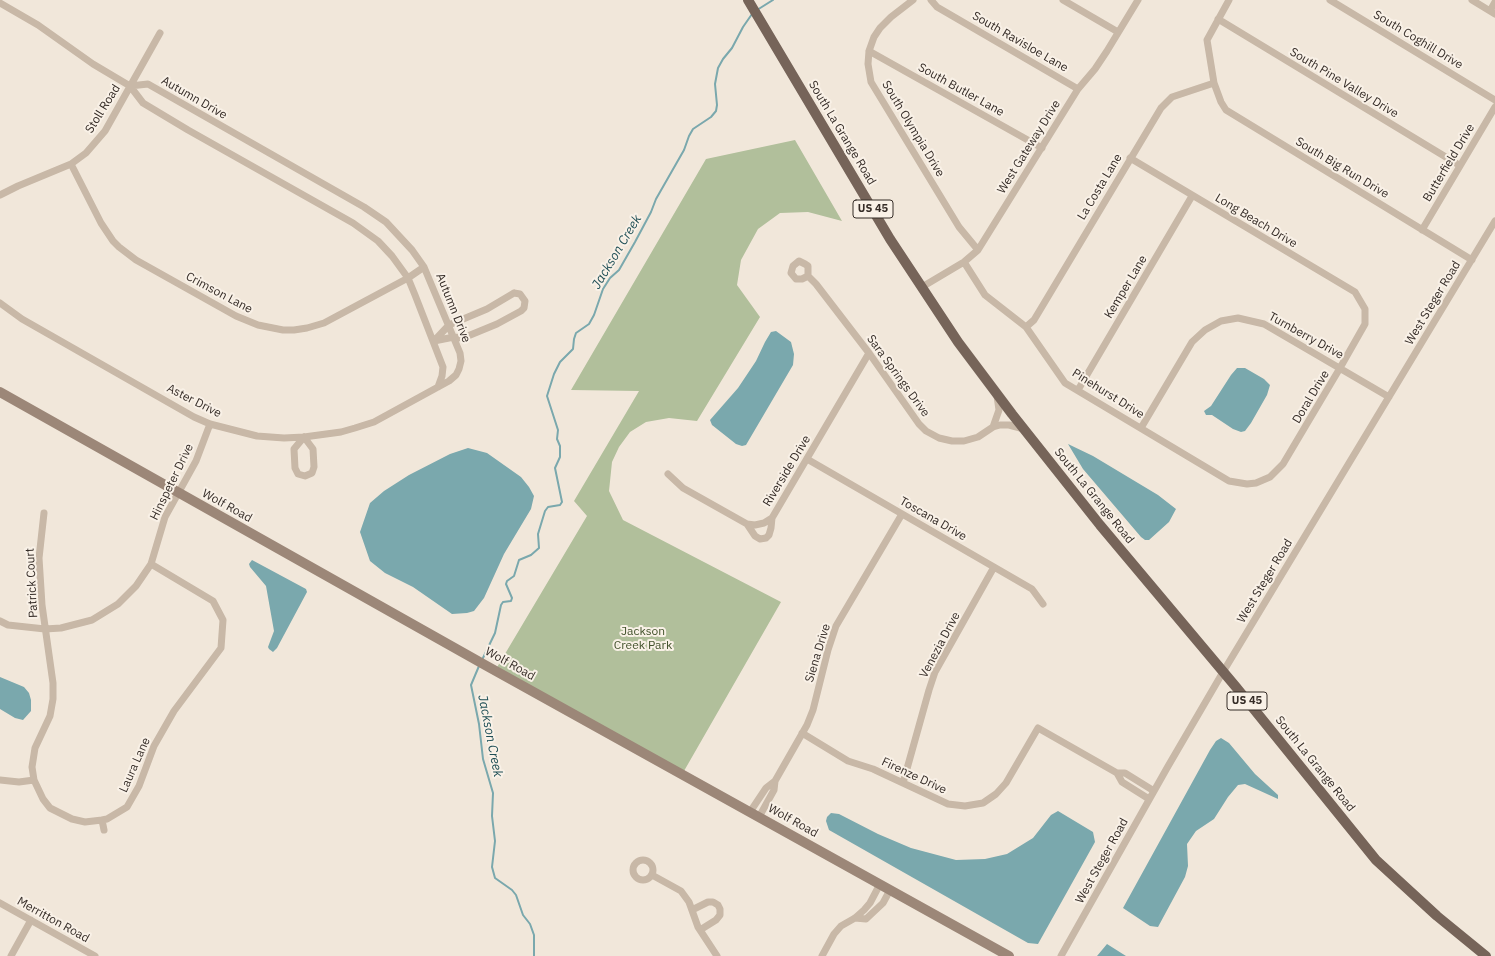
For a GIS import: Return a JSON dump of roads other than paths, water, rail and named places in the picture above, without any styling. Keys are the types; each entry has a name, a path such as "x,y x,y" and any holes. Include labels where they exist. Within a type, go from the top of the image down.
{"main road":[{"name":"South La Grange Road","path":"750,4 890,238 958,342 1024,429 1100,525 1223,672 1376,860 1437,916 1486,956"},
{"name":"Wolf Road","path":"0,392 179,494 1009,956"}],"street":[{"name":"South Olympia Drive","path":"913,0 891,17 880,28 874,37 869,51 868,64 871,82 959,227 978,250"},
{"name":"South Ravisloe Lane","path":"931,0 937,7 1078,89"},
{"path":"1062,0 1118,32"},
{"name":"West Gateway Drive","path":"922,287 964,262 978,250 1078,89 1099,63 1138,0"},
{"name":"South Big Run Drive","path":"1229,0 1207,40 1214,83 1221,102 1226,110 1472,260"},
{"name":"South Coghill Drive","path":"1330,0 1495,100"},
{"path":"1472,0 1492,12 1495,2"},
{"path":"0,3 38,25 93,64 130,86 143,103 364,231 378,242 392,256 408,278 443,367 442,376 438,387"},
{"name":"South Pine Valley Drive","path":"1218,19 1460,166"},
{"name":"Stoll Road","path":"1,191 71,164 86,153 105,131 160,33"},
{"name":"South Butler Lane","path":"869,51 1042,148"},
{"name":"La Costa Lane","path":"1026,327 1034,320 1161,108 1172,97 1214,83"},
{"name":"Autumn Drive","path":"130,86 148,84 364,207 374,213 394,230 412,250 424,267 460,352 461,361 459,369 452,378 438,387"},
{"name":"Butterfield Drive","path":"1422,230 1495,107"},
{"name":"Long Beach Drive","path":"1130,158 1355,292 1365,308"},
{"name":"Crimson Lane","path":"71,164 101,223 119,247 136,260 248,322 264,327 283,330 307,328 324,323 336,318 408,278 424,267"},
{"name":"Kemper Lane","path":"1078,390 1192,196"},
{"name":"West Steger Road","path":"1061,956 1149,799 1223,672 1495,221"},
{"name":"Pinehurst Drive","path":"964,262 985,295 1026,327 1065,383 1229,481 1247,484 1256,483"},
{"name":"Sara Springs Drive","path":"808,276 816,284 869,353 919,424 926,431 939,438 952,441 964,441 978,437 993,427 1000,425 1009,425 1024,429"},
{"path":"514,294 520,294 524,298 525,305 521,311 497,324 463,338 434,341 448,325 487,309 514,294"},
{"name":"Aster Drive","path":"0,303 22,319 194,417 210,424 257,436 284,438 341,432 374,422 438,387"},
{"name":"Doral Drive","path":"1256,483 1270,477 1283,464 1365,324 1365,308"},
{"name":"Turnberry Drive","path":"1141,428 1192,342 1205,330 1220,321 1238,318 1264,324 1389,397"},
{"name":"Riverside Drive","path":"747,524 755,525 764,523 772,518 869,353"},
{"path":"993,427 999,410 997,394"},
{"name":"Hinspeter Drive","path":"0,621 8,625 46,629 61,628 92,620 118,604 136,586 151,564 166,517 196,461 210,424"},
{"path":"304,437 312,449 314,467 312,473 305,476 298,474 295,468 294,449 304,437"},
{"name":"Toscana Drive","path":"807,459 1032,589 1042,604"},
{"path":"668,474 683,488 747,524 755,536 760,539 766,538 769,535 772,518"},
{"name":"Patrick Court","path":"44,513 39,558 42,605 46,629"},
{"name":"Siena Drive","path":"755,815 766,788 775,781 813,710 828,650 836,626 902,514"},
{"name":"Laura Lane","path":"46,629 53,683 53,699 50,716 35,748 32,767 34,780 43,799 50,808 72,820 85,822 107,819 127,807 139,786 154,746 174,711 221,648 223,620 213,601 151,564"},
{"name":"Venezia Drive","path":"903,783 935,672 994,567"},
{"name":"Firenze Drive","path":"802,732 848,760 873,769 948,804 965,806 982,803 996,794 1006,783 1038,728 1117,773 1125,773 1154,791"},
{"name":"Firenze Drive","path":"1117,773 1122,782 1149,799"},
{"path":"0,780 19,782 34,780"},
{"path":"102,820 104,830"},
{"path":"652,875 681,891 689,902 700,930 717,956"},
{"path":"822,956 834,934 841,926 855,918 870,903 880,884"},
{"path":"855,918 866,919 883,903 890,890"},
{"path":"692,910 708,902 713,902 718,905 720,909 720,915 716,920 700,930"},
{"name":"Merritton Road","path":"0,903 95,956"},
{"path":"11,956 31,920"}],"water":[{"path":"776,331 791,342 794,354 793,365 746,445 742,446 736,444 712,425 710,420 738,388 756,361 771,332"},
{"path":"1237,368 1245,368 1264,379 1270,385 1267,395 1251,423 1245,431 1241,432 1233,429 1212,415 1206,415 1204,411 1211,406"},
{"path":"1068,444 1093,456 1158,495 1176,509 1169,522 1149,540 1145,540 1141,537 1083,469"},
{"path":"468,448 487,453 521,477 534,496 531,509 504,554 484,598 474,611 452,614 413,587 385,573 370,561 360,532 370,503 384,491 409,475 450,454"},
{"path":"252,560 306,589 307,592 277,648 273,652 268,647 274,631 266,586 250,567 249,564"},
{"path":"0,677 24,687 29,693 31,700 31,711 23,720 15,718 0,709"},
{"path":"1221,738 1229,743 1255,774 1278,795 1278,799 1245,784 1238,785 1228,797 1214,819 1196,831 1187,844 1188,866 1185,877 1158,927 1150,926 1123,908 1210,750 1216,741"},
{"path":"1058,811 1093,832 1095,842 1038,944 1028,943 829,830 826,821 827,817 831,813 839,814 878,834 911,848 956,860 985,859 1007,854 1033,838 1051,815"},
{"path":"1107,944 1126,956 1097,956"}],"waterway":[{"name":"Jackson Creek","path":"757,10 773,0"},
{"name":"Jackson Creek","path":"482,660 495,633 501,605 503,602 511,601 512,598 506,584 507,581 514,576 519,560 531,555 539,548 538,534 545,511 548,507 560,505 562,502 555,468 560,457 560,446 557,439 558,430 547,396 554,374 560,362 573,349 576,333 589,324 594,315 603,289 610,278 619,270 635,242 651,212 656,199 684,150 693,129 711,117 716,111 717,105 715,84 718,68 752,14"},
{"name":"Jackson Creek","path":"479,666 471,685 479,724 483,759 493,793 492,816 495,841 492,867 495,878 512,890 516,895 523,915 530,924 534,935 534,956"}],"park label":[{"name":"Jackson Creek Park","path":"643,639"}]}
